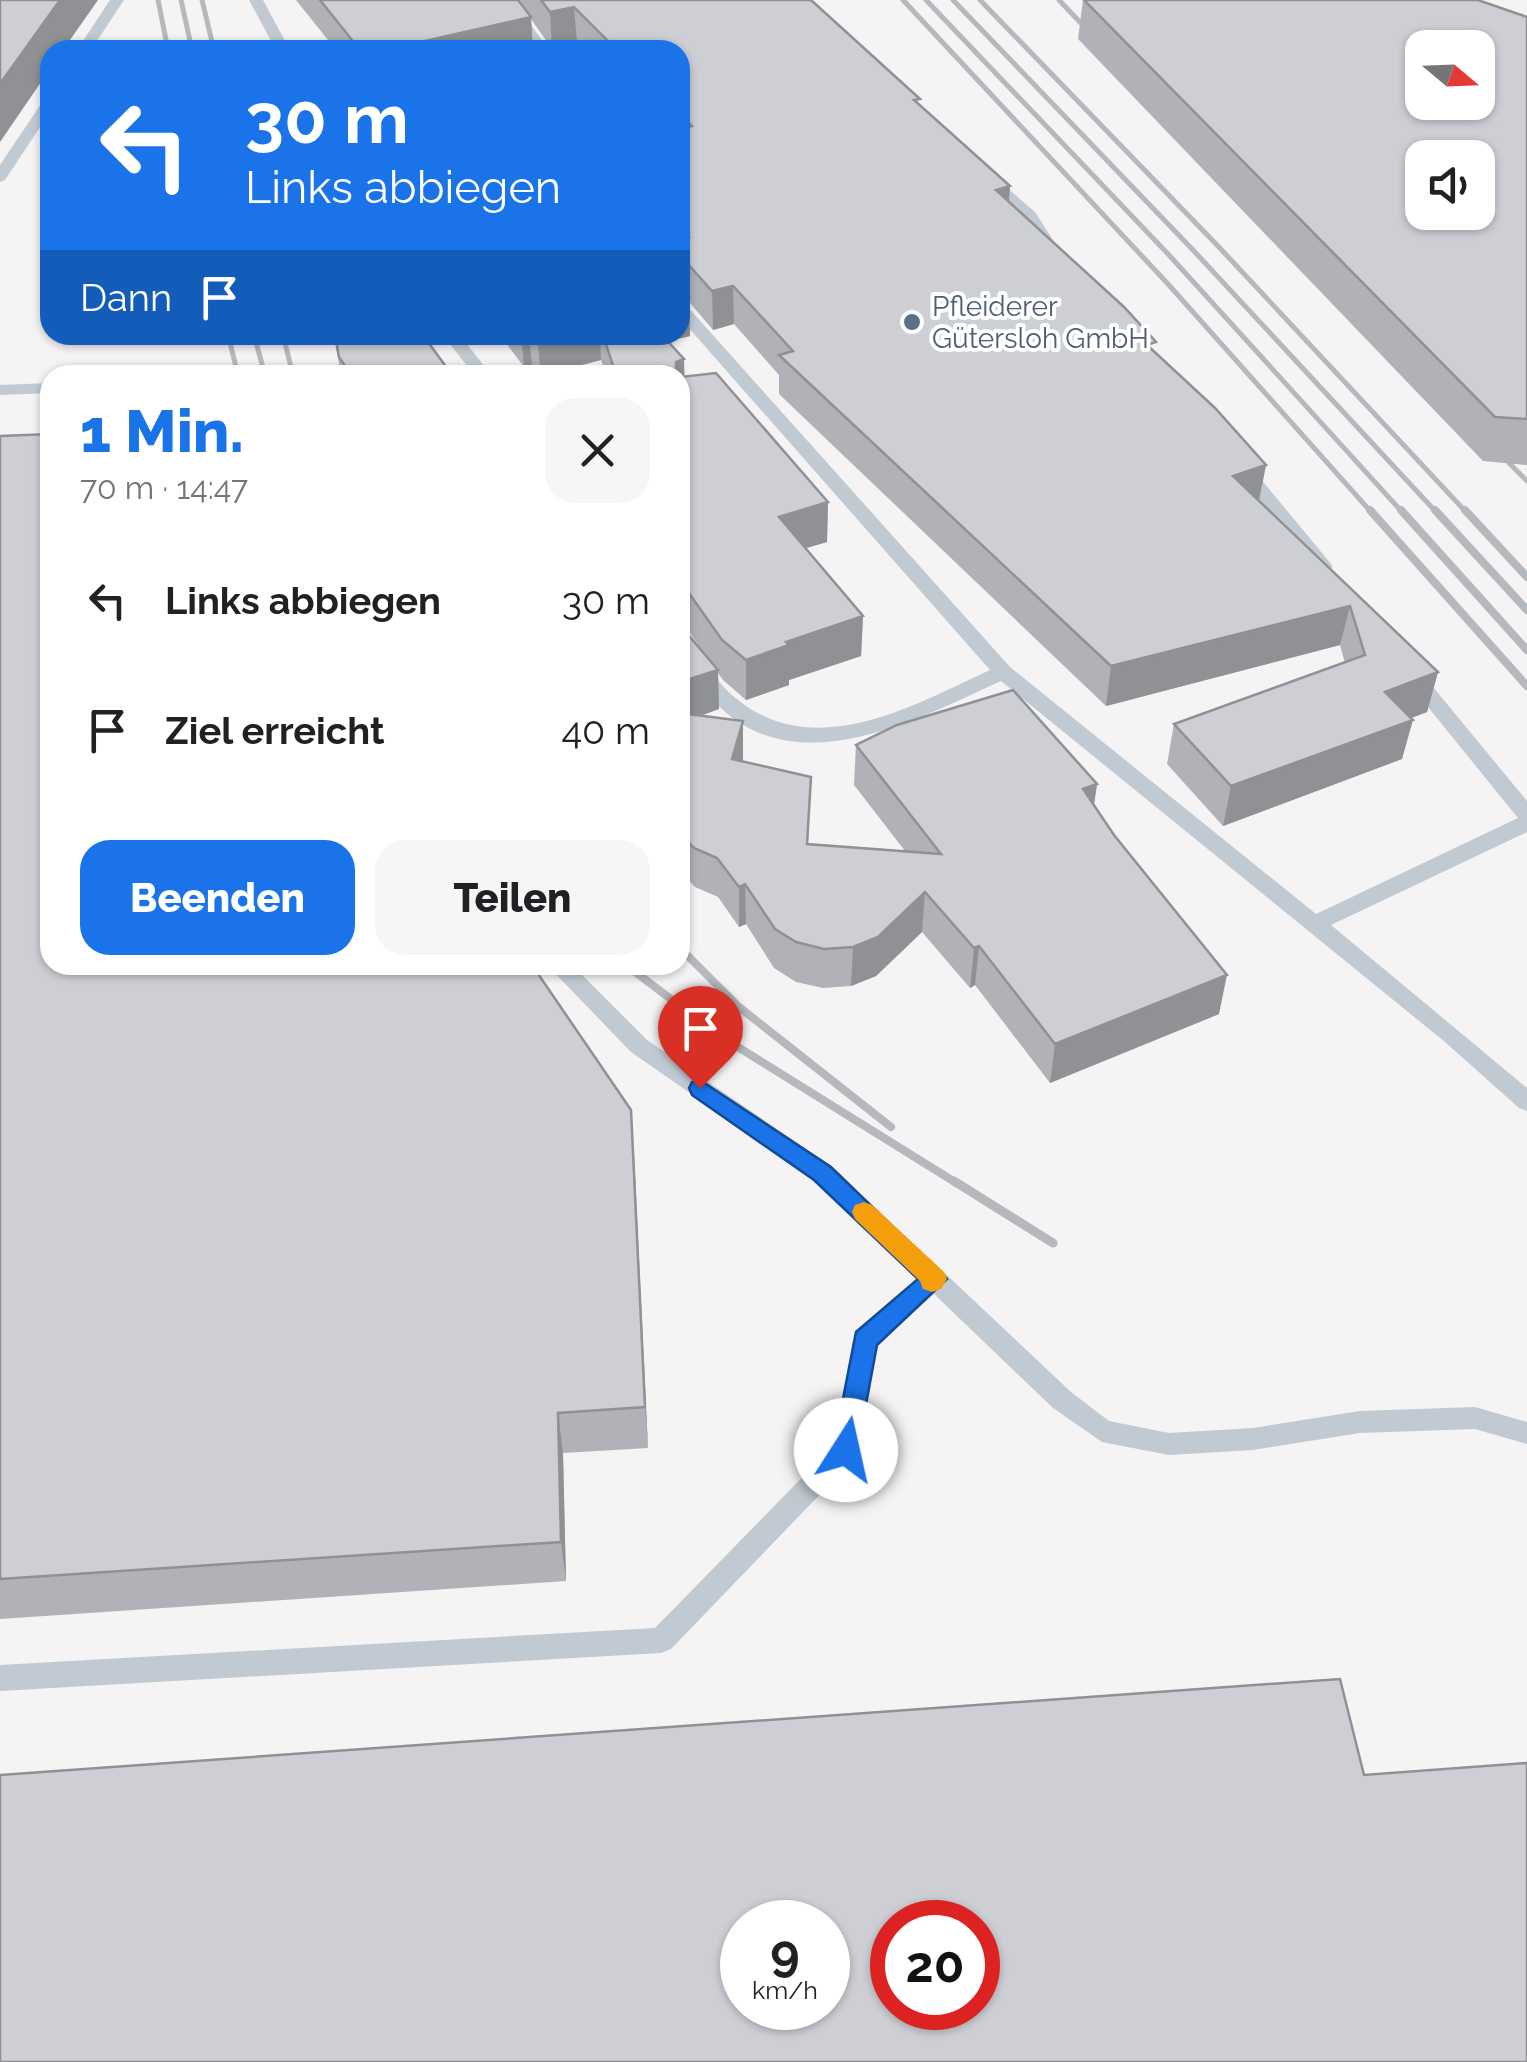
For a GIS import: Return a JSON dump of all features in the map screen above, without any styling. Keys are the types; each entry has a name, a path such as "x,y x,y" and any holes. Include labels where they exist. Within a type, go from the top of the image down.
{"lane":[{"path":"91,40 117,0"},
{"path":"256,0 278,40"},
{"path":"506,0 535,40"},
{"path":"0,177 40,116"},
{"path":"971,164 1029,215 1057,260"},
{"path":"690,321 742,390 1004,672 1453,1036 1527,1102"},
{"path":"459,345 474,365"},
{"path":"0,390 40,388"},
{"path":"1234,459 1332,577"},
{"path":"690,652 726,701 772,731 828,739 880,725 1004,672"},
{"path":"1405,666 1527,816"},
{"path":"1314,924 1527,824"},
{"path":"568,975 639,1046 823,1173 1062,1400 1102,1431 1169,1444 1253,1439 1360,1422 1476,1418 1527,1433"},
{"path":"0,1678 661,1640 846,1450 865,1340 935,1279"}],"building":[{"path":"0,0 60,0 0,84"},
{"path":"320,0 518,0 531,17 429,40 352,40"},
{"name":"Pfleiderer Gütersloh GmbH","path":"541,0 811,0 1010,186 996,190 1124,307 1156,342 1147,345 1215,408 1266,465 1233,476 1438,672 1385,692 1413,720 1231,786 1174,724 1365,655 1350,606 1111,666 779,355 793,351 733,286 712,291 690,266 690,40 607,40 574,7 550,12"},
{"path":"1084,0 1478,0 1527,17 1527,419 1495,417"},
{"path":"337,345 430,345 445,365 344,365"},
{"path":"606,345 671,345 684,359 676,365 613,365"},
{"path":"716,373 828,502 779,517 863,616 746,660 722,640 690,594 690,376"},
{"path":"40,434 40,975 539,975 631,1110 645,1407 558,1413 561,1542 0,1579 0,436"},
{"path":"690,637 718,670 690,679"},
{"path":"1013,690 1097,784 1083,789 1114,835 1227,975 1055,1044 979,946 974,948 925,892 878,937 853,947 824,949 796,942 775,929 745,884 739,887 717,858 690,844 690,714 743,721 732,759 811,777 807,844 941,854 856,745 897,725"},
{"path":"1340,1679 1364,1775 1527,1763 1527,2062 0,2062 0,1775"}],"railway":[{"path":"158,0 166,40"},
{"path":"181,0 190,40"},
{"path":"202,0 212,40"},
{"path":"903,0 1168,284 1372,513"},
{"path":"926,0 1169,255 1403,513"},
{"path":"953,0 1193,250 1437,513"},
{"path":"980,0 1217,245 1467,513"},
{"path":"1059,0 1094,37"},
{"path":"230,345 236,365"},
{"path":"257,345 262,365"},
{"path":"286,345 290,365"},
{"path":"1509,463 1527,481"},
{"path":"1370,510 1527,686"},
{"path":"1401,510 1527,650"},
{"path":"1435,510 1527,610"},
{"path":"1465,510 1527,577"},
{"path":"690,958 739,1007 891,1127"},
{"path":"639,975 717,1034 958,1184"},
{"path":"954,1181 1053,1243"}],"slow traffic":[{"path":"864,1212 935,1279 932,1282"}],"place":[{"name":"Pfleiderer Gütersloh GmbH","path":"912,322"}],"route":[{"path":"700,1088 823,1173 935,1279 865,1340 846,1450"}]}
